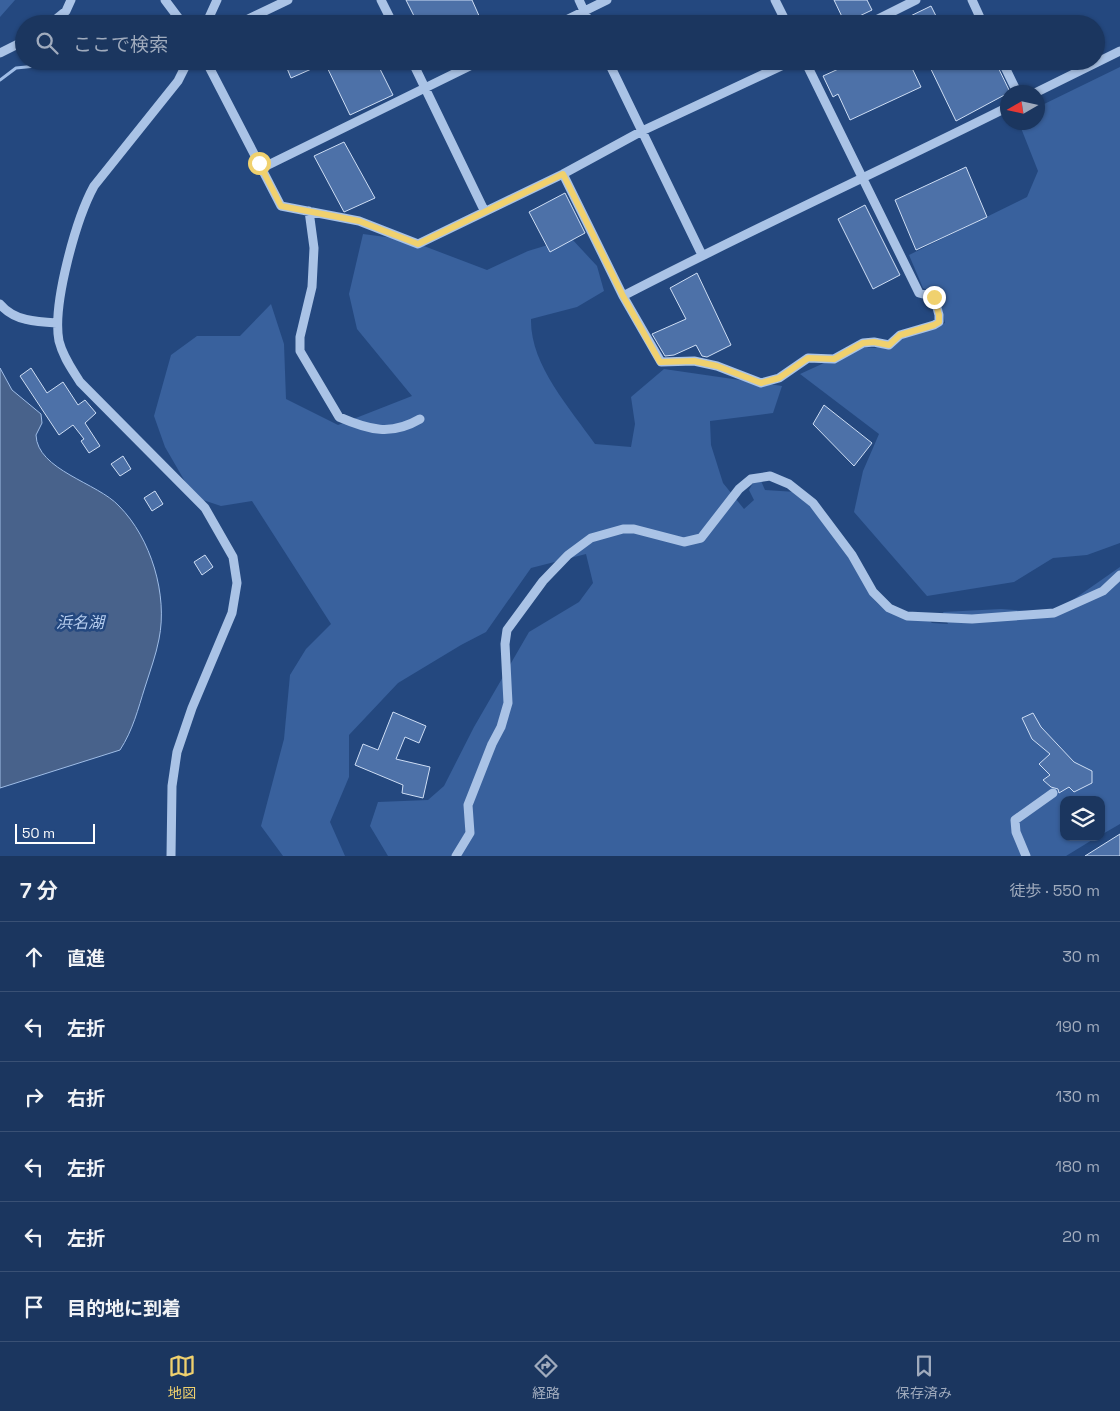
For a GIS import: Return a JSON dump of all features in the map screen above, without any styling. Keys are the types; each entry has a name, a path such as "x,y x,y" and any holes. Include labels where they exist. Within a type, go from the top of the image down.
{"street":[{"path":"61,15 66,11 71,0"},
{"path":"166,0 177,15"},
{"path":"210,15 218,0"},
{"path":"257,15 288,0"},
{"path":"381,0 388,15"},
{"path":"579,0 586,15"},
{"path":"576,15 607,0"},
{"path":"775,0 782,15"},
{"path":"886,15 916,0"},
{"path":"972,0 979,15"},
{"path":"0,53 15,46"},
{"path":"1105,58 1120,51"},
{"path":"171,856 172,786 177,752 192,708 232,613 236,583 233,557 205,508 80,382 65,360 57,323 74,234 84,203 94,186 178,81 184,70"},
{"path":"211,70 281,206 359,221 418,244 484,210 563,174 642,131 773,70"},
{"path":"416,70 484,210"},
{"path":"262,168 461,70"},
{"path":"612,70 702,255"},
{"path":"563,174 623,296 660,362 694,361 717,366 761,383 779,378 808,358 834,359 863,343 874,342 889,345 900,335 939,322 934,297 919,293 810,70"},
{"path":"1006,70 1014,85"},
{"path":"1045,88 1082,70"},
{"path":"623,296 702,255 864,179 1000,111"},
{"path":"309,211 314,248 312,286 300,337 300,351 339,417 383,430 404,428 420,419"},
{"path":"0,304 4,309 28,321 57,323"},
{"path":"456,856 470,833 468,805 492,744 502,727 508,703 505,644 507,630 538,586 568,555 591,538 624,529 634,529 684,542 701,538 739,489 751,479 770,476 792,486 813,503 852,555 873,592 889,608 907,616 972,619 1054,613 1103,591 1120,575"},
{"path":"1026,856 1016,832 1015,820 1053,793"}],"shaded area":[{"path":"0,0 15,0 0,17"},
{"path":"1120,67 1120,543 1087,555 1053,558 1014,582 927,596 854,512 863,471 879,434 800,374 859,347 875,348 945,323 939,296 923,288 909,255 1027,197 1038,171 1022,130 1045,130 1045,104"},
{"path":"363,234 408,240 487,270 528,251 571,238 597,266 604,291 577,307 531,319 532,336 537,353 553,385 595,444 631,447 635,424 631,397 664,369 782,386 773,413 710,421 711,445 723,483 744,509 754,500 749,490 758,474 765,490 796,492 824,522 849,554 871,596 882,607 892,613 926,617 932,623 948,624 943,612 1001,609 1054,613 1120,567 1120,824 1105,833 1105,796 1060,796 1060,841 1090,841 1066,856 388,856 370,826 378,802 428,800 444,786 474,727 529,632 579,602 593,583 586,554 531,568 486,632 398,683 349,735 349,777 330,822 345,856 283,856 261,826 284,739 290,675 306,649 331,624 252,501 221,506 194,497 165,447 154,416 171,355 197,336 240,336 271,304 284,344 286,399 338,425 412,396 357,329 349,294"}],"water":[{"name":"浜名湖","path":"0,368 12,390 41,414 42,423 36,435 39,447 46,458 119,506 140,534 148,551 159,586 161,622 156,651 137,711 120,750 0,788"}],"building":[{"path":"406,0 472,0 479,15 414,15"},
{"path":"834,0 867,0 872,10 862,15 841,15"},
{"path":"931,6 936,15 912,15"},
{"path":"288,70 309,70 291,78"},
{"path":"328,70 380,70 393,95 350,115"},
{"path":"836,70 913,70 921,87 850,120 838,94 833,97 823,76"},
{"path":"931,70 999,70 1007,85 1000,85 1000,97 956,121"},
{"path":"344,142 375,198 344,212 314,156"},
{"path":"966,167 987,217 916,250 895,200"},
{"path":"565,193 585,233 550,252 529,212"},
{"path":"865,205 900,275 873,289 838,219"},
{"path":"697,273 731,345 707,357 702,356 696,345 674,355 665,356 652,334 686,319 670,288"},
{"path":"31,368 47,393 63,382 78,405 85,400 96,413 85,423 100,446 89,453 81,441 84,439 73,425 59,435 20,376"},
{"path":"824,405 872,443 854,466 813,424"},
{"path":"123,456 131,469 120,476 111,464"},
{"path":"155,491 163,504 152,511 144,498"},
{"path":"205,555 213,567 202,575 194,562"},
{"path":"393,712 426,726 419,743 405,737 396,759 430,767 423,798 402,793 403,785 355,765 363,744 378,750"},
{"path":"1033,713 1041,727 1074,762 1092,771 1092,783 1074,792 1069,787 1059,793 1058,789 1051,787 1043,780 1050,775 1039,764 1050,754 1032,739 1022,718"},
{"path":"1120,834 1120,856 1085,856"}],"waterway":[{"path":"0,80 15,69"}],"route":[{"path":"259,163 281,206 359,221 418,244 484,210 563,174 623,296 660,362 694,361 717,366 761,383 771,382 779,378 808,358 834,359 844,351 863,343 874,342 889,345 900,335 934,325 939,322 934,297"}]}
